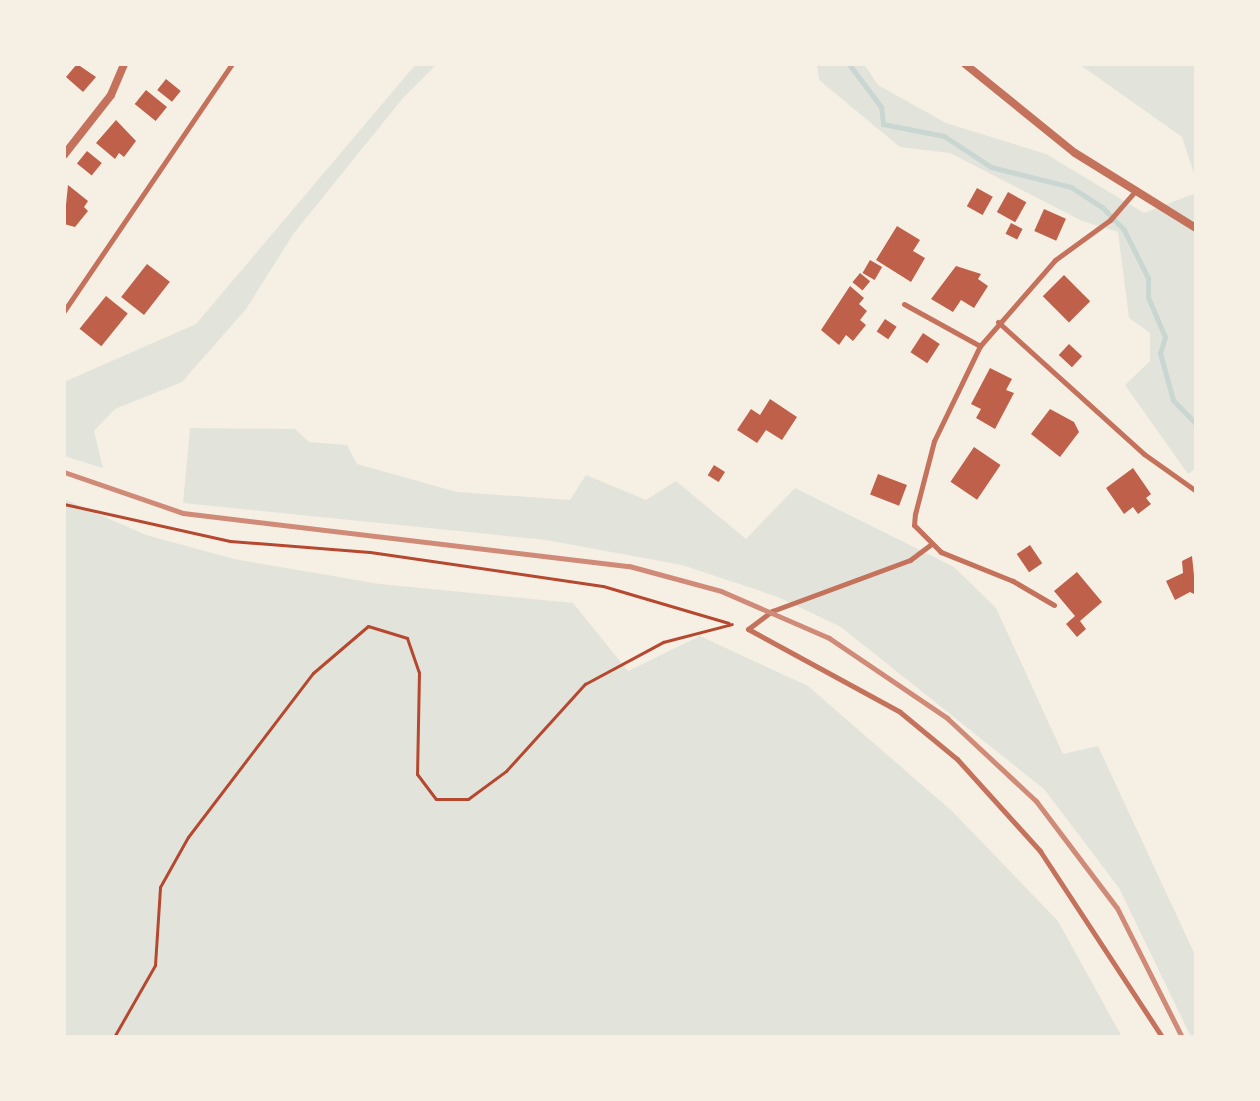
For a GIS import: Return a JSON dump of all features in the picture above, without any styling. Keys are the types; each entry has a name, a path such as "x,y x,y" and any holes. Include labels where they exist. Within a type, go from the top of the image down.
{"street":[{"path":"64,155 111,95 124,64"},
{"path":"965,64 1075,153 1196,228"}],"lane":[{"path":"64,311 232,64"},
{"path":"1054,605 930,545 914,525 915,514 934,441 980,346 1055,260 1110,220 1134,192"},
{"path":"904,304 980,346"},
{"path":"998,322 1144,454 1196,491"},
{"path":"930,545 910,560 782,606 748,629 900,712 957,759 1040,851 1162,1037"}],"path":[{"path":"64,504 230,541 370,552 603,586 748,629"},
{"path":"114,1037 155,965 160,887 188,837 313,673 368,626 407,638 419,672 417,774 436,799 468,799 506,771 585,684 663,642 732,624"}],"shaded area":[{"path":"416,64 437,64 403,98 294,233 246,309 182,382 115,409 94,431 103,468 64,456 64,382 196,324"},
{"path":"817,64 864,64 878,85 946,123 1046,154 1144,213 1196,193 1196,468 1188,474 1125,385 1150,361 1150,333 1129,318 1118,232 1082,221 950,153 900,147 819,80"},
{"path":"1079,64 1196,64 1196,180 1182,137"},
{"path":"190,428 295,429 309,442 347,445 357,464 457,492 570,500 586,475 646,500 676,481 746,539 795,488 954,567 996,608 1063,754 1098,746 1196,957 1196,1037 1191,1037 1119,888 1044,789 841,627 778,597 682,565 546,540 183,503"},
{"path":"64,499 146,535 234,559 380,584 573,603 628,671 700,636 808,686 953,812 1058,921 1122,1037 64,1037"}],"building":[{"path":"77,64 96,77 83,92 66,77"},
{"path":"166,79 181,91 172,102 157,90"},
{"path":"146,90 167,107 156,121 135,104"},
{"path":"116,120 136,141 124,157 119,153 115,159 96,143"},
{"path":"87,151 102,163 92,175 77,163"},
{"path":"68,185 88,201 84,207 88,211 75,227 64,224"},
{"path":"977,188 993,197 983,215 967,206"},
{"path":"1008,192 1026,202 1015,222 997,212"},
{"path":"1044,209 1066,219 1056,241 1034,231"},
{"path":"1011,223 1023,229 1017,240 1006,234"},
{"path":"897,226 920,240 913,251 925,258 911,282 876,260"},
{"path":"870,260 882,267 875,280 862,273"},
{"path":"147,264 170,282 144,315 121,297"},
{"path":"956,266 981,274 978,279 988,286 974,308 961,300 953,312 931,299"},
{"path":"860,273 870,281 863,291 852,282"},
{"path":"1064,275 1090,301 1069,322 1043,296"},
{"path":"850,286 864,298 859,304 867,311 860,320 866,325 853,341 846,335 839,345 821,330"},
{"path":"106,296 128,314 101,346 80,329"},
{"path":"885,319 897,327 888,339 877,331"},
{"path":"923,333 940,344 927,363 910,352"},
{"path":"1069,344 1082,356 1072,367 1059,355"},
{"path":"990,368 1012,379 1006,390 1014,393 995,429 976,418 981,409 971,404"},
{"path":"770,399 797,417 782,440 766,430 757,443 737,430 751,409 760,415"},
{"path":"1050,409 1074,422 1079,432 1060,457 1031,434"},
{"path":"974,447 1001,465 977,500 951,482"},
{"path":"714,465 725,472 719,482 708,475"},
{"path":"1133,468 1151,494 1146,498 1151,504 1138,514 1133,507 1124,514 1106,488"},
{"path":"878,474 907,485 899,506 870,495"},
{"path":"1030,545 1042,563 1029,572 1017,554"},
{"path":"1192,556 1196,595 1190,592 1175,600 1166,581 1183,573 1182,561"},
{"path":"1077,572 1102,602 1080,621 1086,629 1077,637 1066,624 1075,616 1054,591"}],"waterway":[{"path":"849,64 881,107 883,124 944,136 991,167 1071,187 1102,207 1124,230 1148,278 1148,297 1165,337 1160,353 1173,400 1196,424"}],"railway":[{"path":"64,472 183,513 629,566 721,591 829,638 947,718 1036,801 1117,908 1182,1037"}]}
